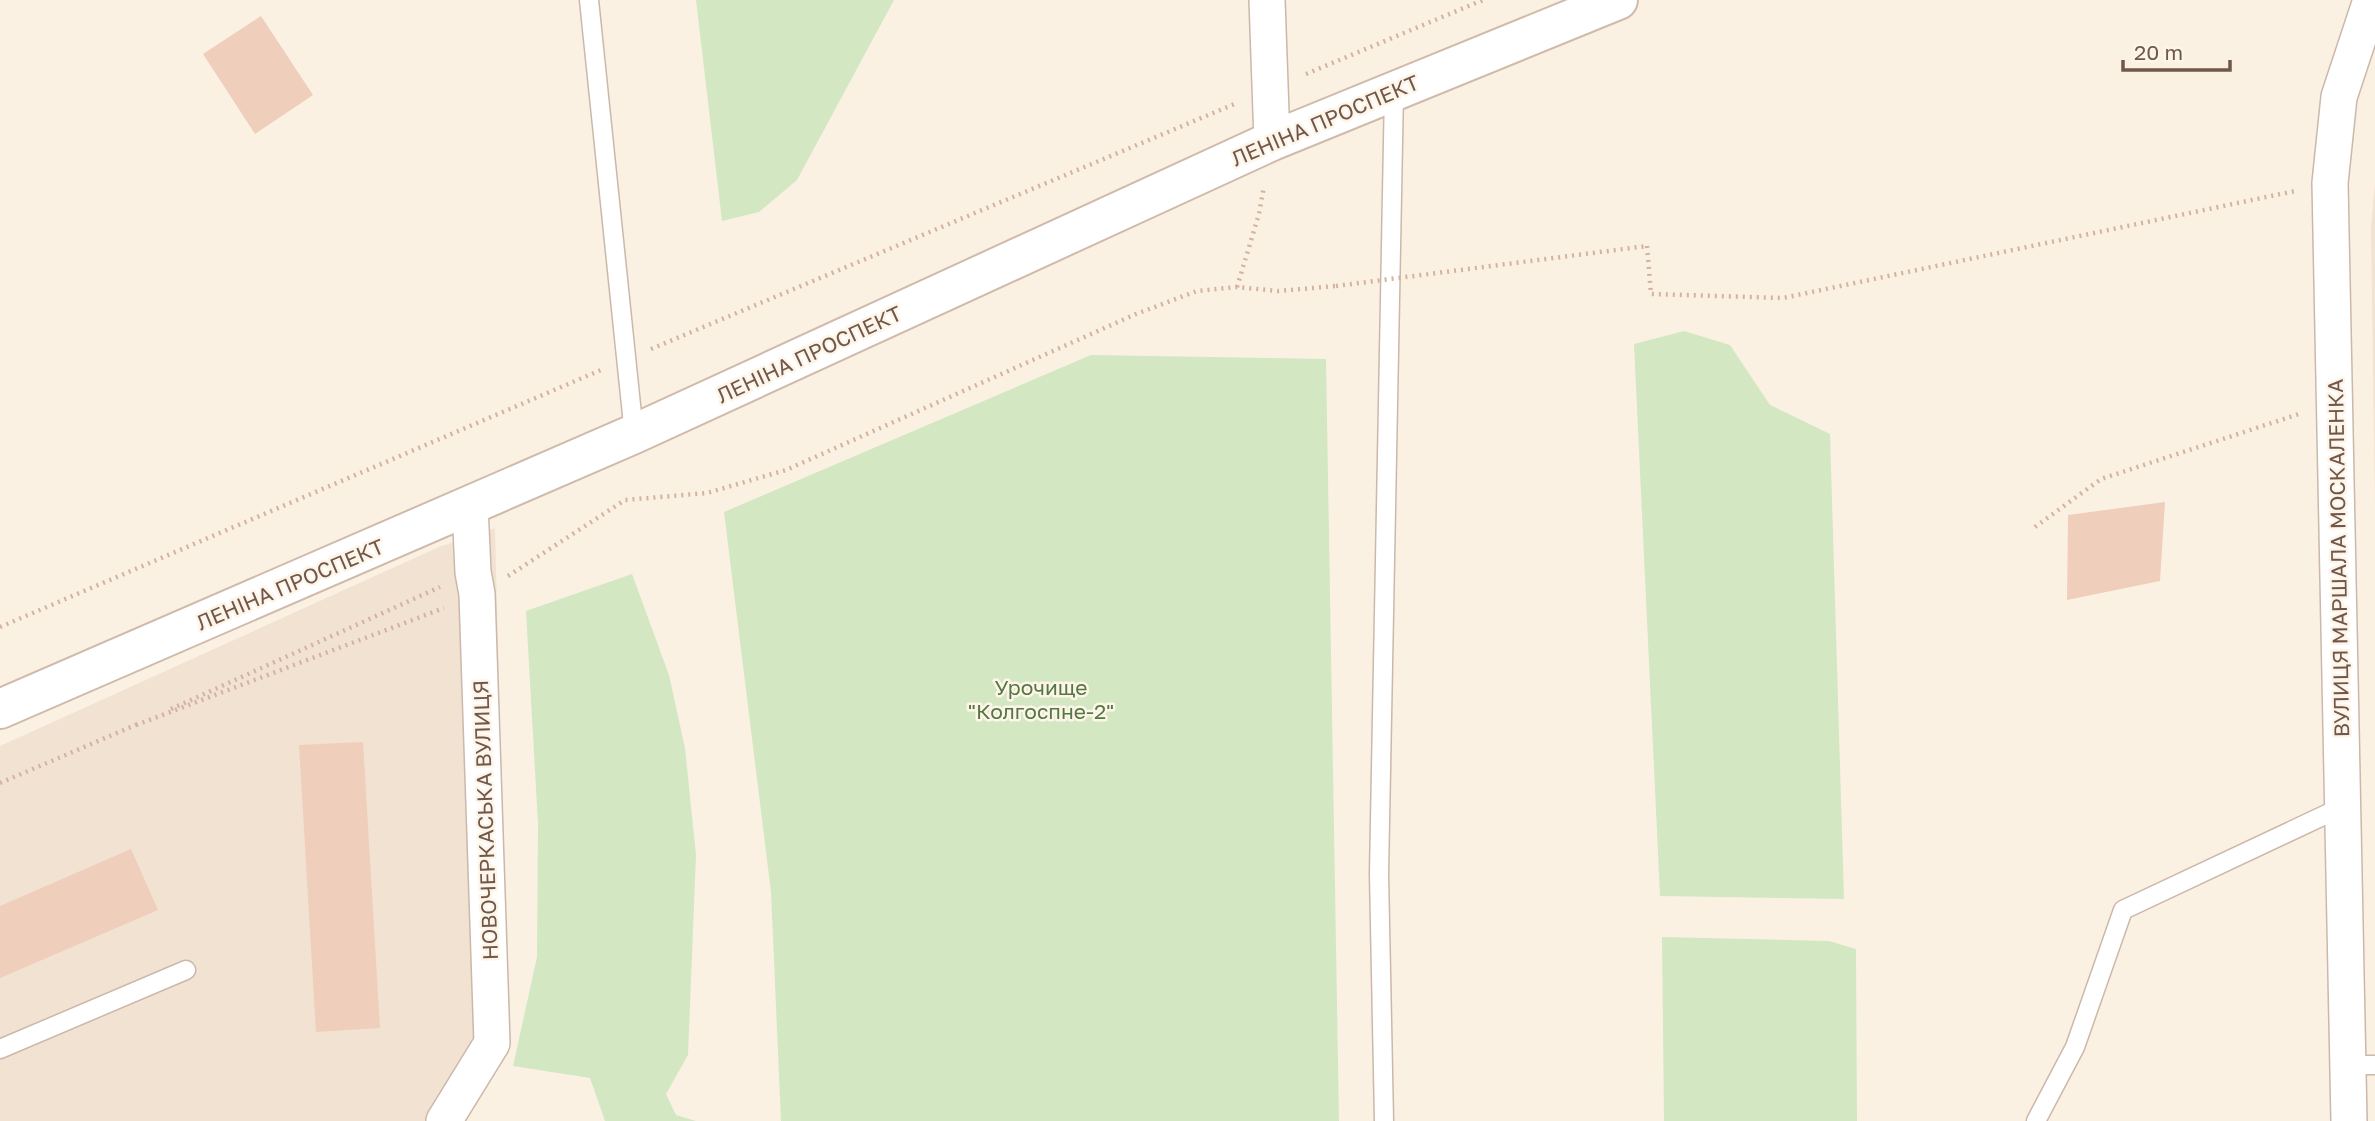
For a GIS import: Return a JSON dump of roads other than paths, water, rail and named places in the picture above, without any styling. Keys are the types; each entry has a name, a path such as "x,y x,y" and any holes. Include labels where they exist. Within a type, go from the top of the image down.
{"main road":[{"name":"ЛЕНІНА ПРОСПЕКТ","path":"0,709 634,434 1272,141 1618,0"}],"street":[{"path":"1266,0 1272,141"},
{"name":"ВУЛИЦЯ МАРШАЛА МОСКАЛЕНКА","path":"2349,1121 2362,1065 2344,806 2330,183 2339,97 2371,0"},
{"name":"НОВОЧЕРКАСЬКА ВУЛИЦЯ","path":"444,1121 492,1044 470,506"}],"lane":[{"path":"589,0 634,434"},
{"path":"1384,1121 1379,874 1394,90"},
{"path":"2036,1121 2075,1047 2123,911 2344,806"},
{"path":"0,1049 186,970"}],"park label":[{"name":"Урочище \"Колгоспне-2\"","path":"1041,699"}]}
